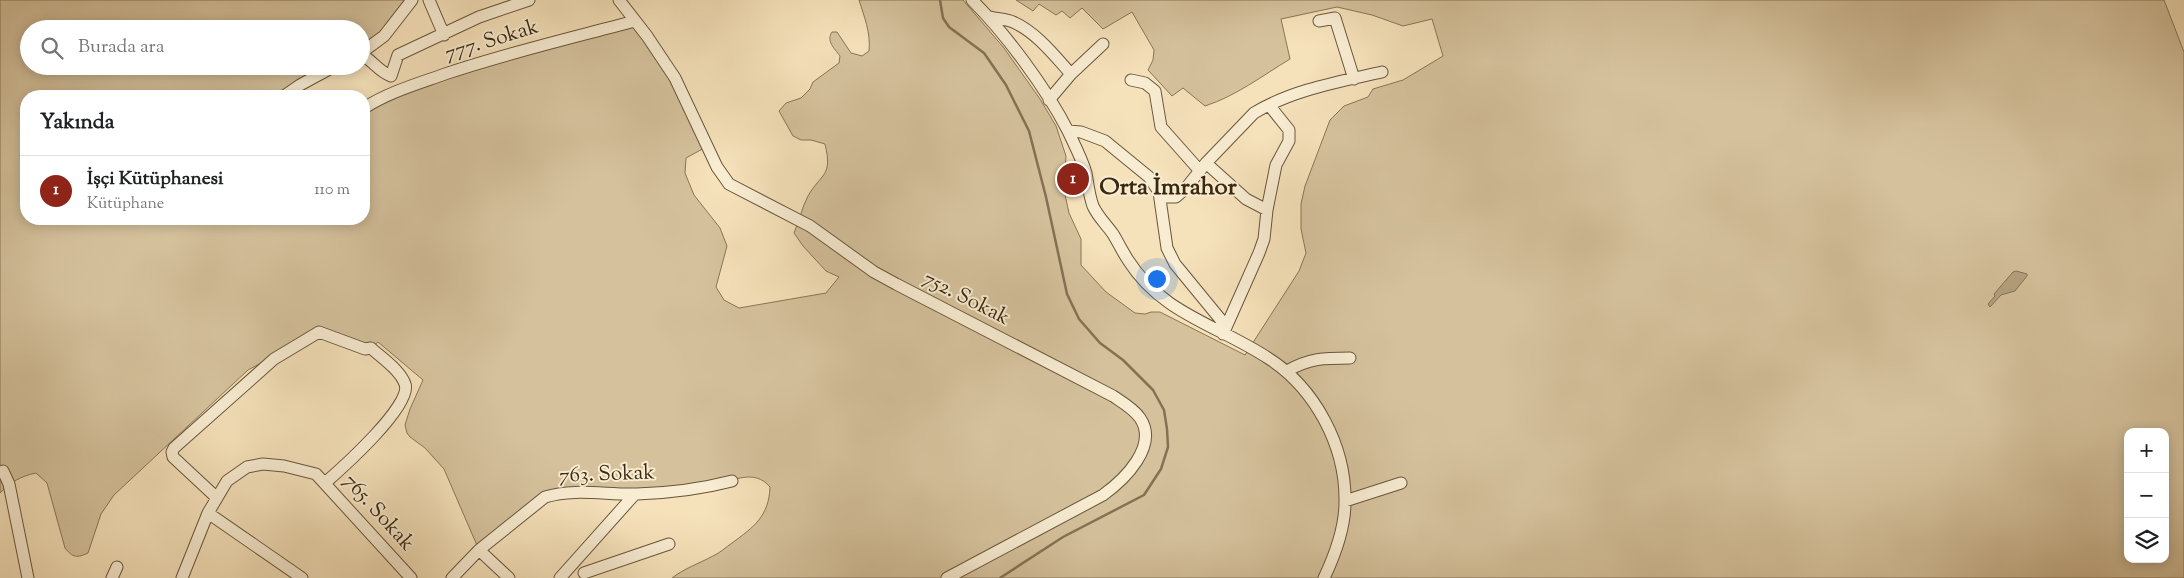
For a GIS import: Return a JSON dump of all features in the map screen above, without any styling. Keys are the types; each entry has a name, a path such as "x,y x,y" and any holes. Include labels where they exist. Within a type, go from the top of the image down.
{"street":[{"path":"370,47 384,36 412,0"},
{"path":"429,0 444,35"},
{"path":"391,76 398,56 479,17 530,0"},
{"name":"752. Sokak","path":"619,0 675,78 717,167 729,184 810,226 874,272 1112,396 1130,408 1140,418 1144,434 1142,450 1133,466 1113,488 946,578"},
{"path":"972,0 990,17 1050,100 1068,131 1085,170 1094,208 1115,237 1128,260 1146,283 1176,310 1267,357 1287,371 1313,400 1333,438 1343,472 1345,501 1340,532 1324,578"},
{"path":"990,17 1012,21 1028,32 1040,41 1071,74"},
{"path":"1319,21 1335,18 1354,79"},
{"name":"777. Sokak","path":"370,105 398,90 522,50 635,22"},
{"path":"1050,100 1071,74 1103,44"},
{"path":"370,59 384,73 391,76 398,90"},
{"path":"1161,198 1176,197 1254,113 1287,96 1382,72"},
{"path":"293,90 318,75"},
{"path":"1131,80 1152,86 1155,91 1161,127 1203,167 1246,199 1267,210"},
{"path":"1223,334 1259,253 1266,225 1276,165 1290,135 1289,130 1269,105"},
{"path":"1068,131 1081,132 1105,140 1149,177 1160,192 1167,248 1175,264 1221,320 1223,334"},
{"path":"182,578 208,513 217,498 173,457 172,452 174,448 274,359 319,332 368,348 400,375 406,386 405,396 370,442 325,483"},
{"path":"1287,371 1303,362 1315,359 1350,358"},
{"name":"765. Sokak","path":"217,498 227,481 247,467 270,465 316,474 411,578"},
{"path":"3,471 9,484 28,578"},
{"name":"763. Sokak","path":"452,578 479,550 545,497 573,492 635,494 682,490 732,482"},
{"path":"1345,501 1401,483"},
{"path":"564,575 635,494"},
{"path":"208,513 302,578"},
{"path":"564,575 584,576 669,544"},
{"path":"479,550 510,578"},
{"path":"112,578 117,567"}],"shaded area":[{"path":"0,0 412,0 370,44 370,20 20,20 20,75 320,75 294,90 20,90 20,225 370,225 370,105 398,90 635,24 647,36 708,146 686,158 685,173 694,195 720,228 727,246 716,287 724,300 739,308 826,293 839,277 826,271 794,233 808,196 827,169 825,144 811,140 801,140 793,136 779,111 786,103 801,98 810,89 813,82 839,63 840,56 830,41 832,32 837,32 851,53 862,56 869,51 869,38 859,0 963,0 1004,48 1040,99 1056,126 1066,156 1064,190 1069,213 1081,239 1081,265 1106,292 1135,313 1160,312 1245,355 1299,271 1306,253 1301,229 1301,204 1305,186 1330,120 1344,106 1368,97 1373,89 1403,80 1443,56 1432,19 1403,26 1372,15 1337,7 1281,19 1290,59 1238,91 1205,106 1183,88 1172,96 1148,70 1153,60 1154,50 1132,12 1103,29 1082,8 1070,18 1062,11 1056,15 1039,4 1033,11 1016,0 2164,0 2184,52 2184,578 672,578 718,553 753,526 767,506 770,487 764,481 750,477 735,479 712,486 558,493 479,550 444,469 425,448 407,433 405,425 423,380 378,342 371,348 319,332 248,370 114,495 101,514 88,553 75,556 70,554 65,548 47,483 36,473 16,480 0,493"},
{"path":"2016,271 2027,274 2027,276 2015,291 2001,295 1990,307 1988,304 1995,296 1994,294"}],"waterway":[{"path":"940,0 943,18 949,27 984,53 1006,85 1029,131 1046,197 1067,294 1079,319 1100,343 1123,360 1153,390 1164,410 1167,429 1168,447 1161,469 1144,495 1063,537 1000,578"}],"place":[{"name":"İşçi Kütüphanesi","path":"1073,179"}],"district":[{"name":"Orta İmrahor","path":"1168,188"}]}
